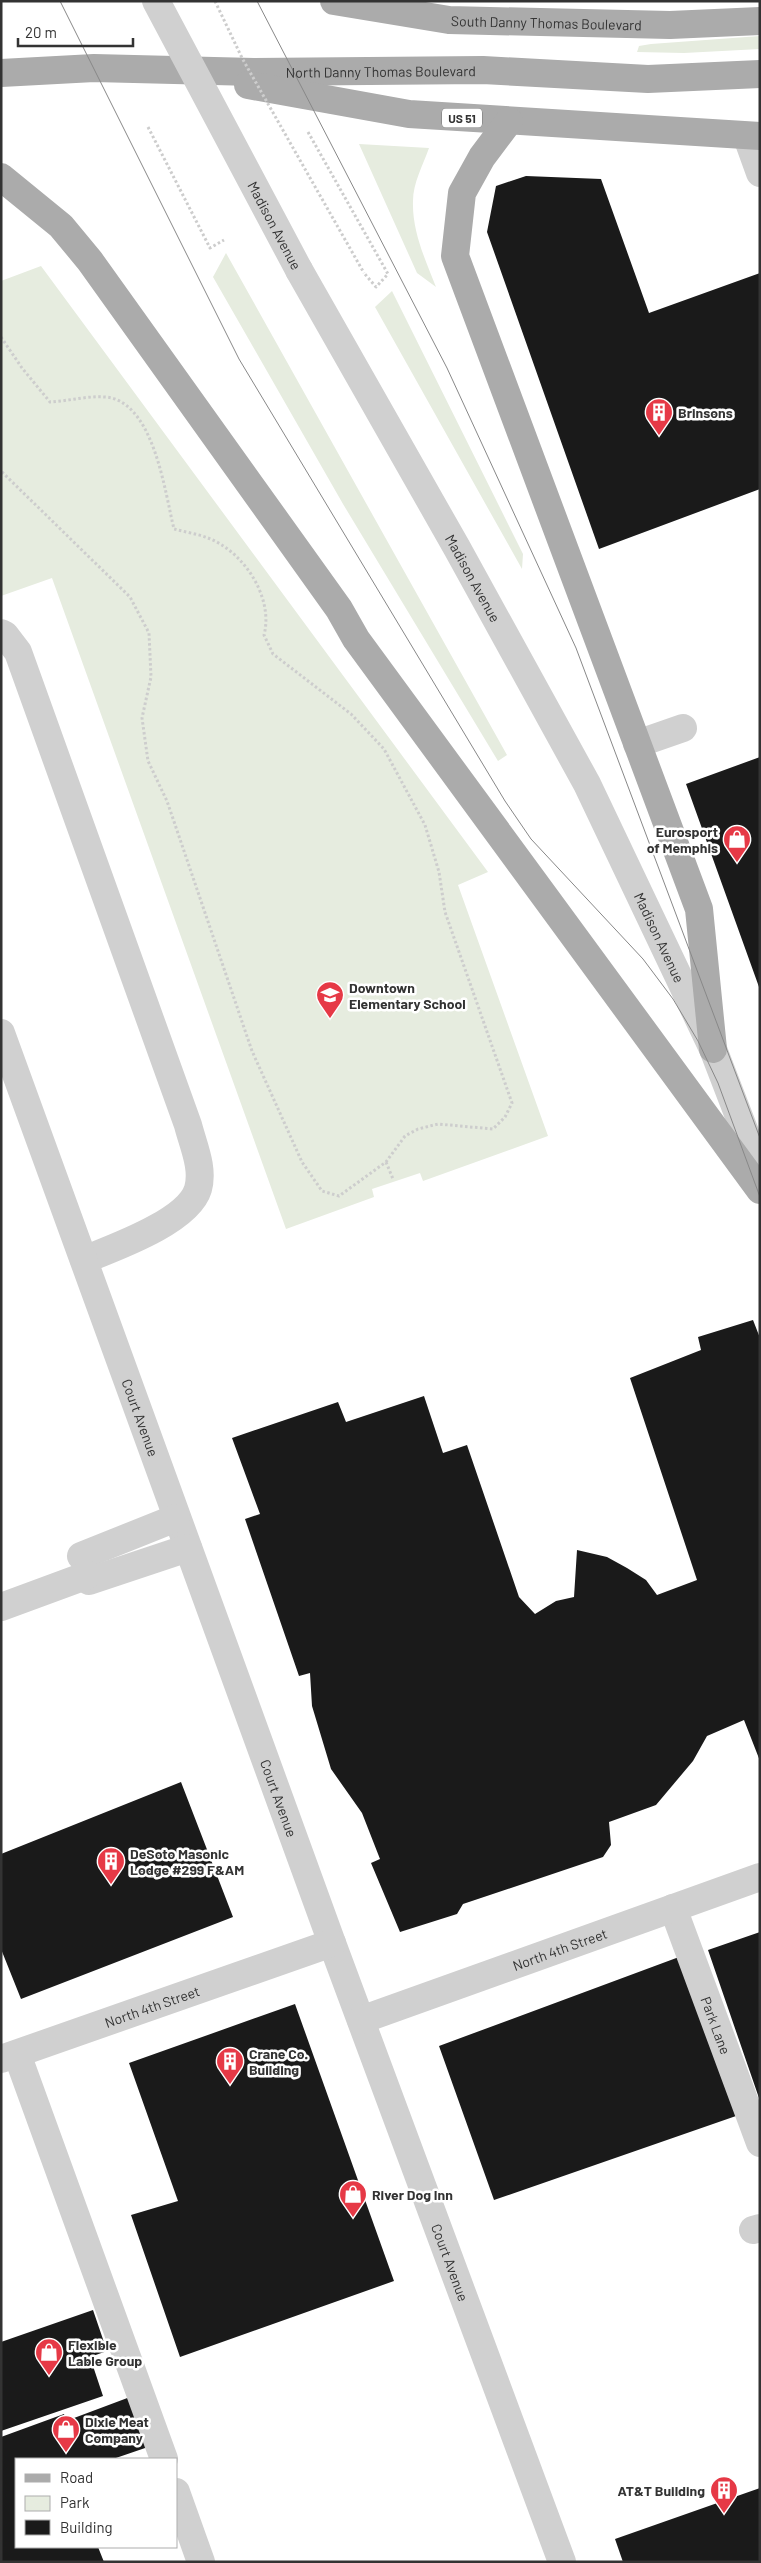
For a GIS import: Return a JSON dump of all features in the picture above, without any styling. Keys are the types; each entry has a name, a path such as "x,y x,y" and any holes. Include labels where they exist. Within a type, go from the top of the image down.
{"main road":[{"name":"South Danny Thomas Boulevard","path":"334,1 449,20 670,25 760,21"},
{"name":"North Danny Thomas Boulevard","path":"1,73 94,68 254,72 483,70 648,79 760,74"},
{"name":"US 51","path":"168,70 409,114 753,137"},
{"path":"509,121 482,157 462,193 455,256 699,909 713,1049"},
{"path":"1,177 61,226 90,261 339,609 356,639 760,1190"}],"street":[{"name":"Madison Avenue","path":"156,1 299,270 457,548 587,784 713,1049 760,1171"},
{"path":"753,137 760,173"},
{"path":"1,633 6,635 18,652 188,1126 198,1162 198,1189 184,1209 157,1228 84,1260"},
{"path":"637,744 683,728"},
{"name":"Court Avenue","path":"1,1033 176,1518 562,2562"},
{"path":"1,1607 86,1570 176,1518"},
{"path":"86,1570 188,1548"},
{"name":"North 4th Street","path":"361,2020 760,1878"},
{"name":"Park Lane","path":"673,1908 760,2143"},
{"name":"North 4th Street","path":"9,2056 332,1943"},
{"path":"9,2056 164,2458"},
{"path":"178,2497 202,2562"}],"path":[{"path":"214,1 242,58 364,272 376,287 388,274 308,132"},
{"path":"148,126 210,248 224,240"},
{"path":"1,337 22,368 50,402 105,398 113,399 133,410 150,438 174,530 208,538 231,550 246,568 264,600 266,627 264,635 273,654 351,714 384,749 425,825 438,872 445,912 512,1103 505,1117 493,1129 438,1124 418,1129 405,1136 386,1162 339,1196 322,1191 302,1162 252,1051 167,801 148,761 142,718 151,676 149,633 130,597 1,471"},
{"path":"386,1162 393,1179"}],"green space":[{"path":"760,36 760,49 684,53 637,52 639,46 651,44"},
{"path":"359,144 429,148 413,194 413,212 420,245 436,287 417,273"},
{"path":"226,253 507,755 498,761 343,504 213,277"},
{"path":"41,266 488,872 458,885 548,1136 423,1181 420,1173 372,1189 374,1197 286,1229 52,578 1,596 1,281"},
{"path":"392,291 523,554 522,569 375,307"}],"building":[{"path":"526,176 601,179 649,313 760,273 760,489 599,549 487,232 496,186"},
{"path":"760,757 760,987 759,987 686,784"},
{"path":"753,1320 760,1338 760,1761 744,1720 707,1736 693,1761 656,1805 609,1822 611,1845 603,1857 463,1904 457,1914 400,1932 371,1863 380,1859 362,1813 331,1769 312,1706 310,1673 299,1676 245,1519 260,1514 232,1438 338,1402 346,1422 424,1396 443,1453 467,1445 519,1597 535,1614 556,1601 574,1597 577,1550 607,1557 627,1568 646,1580 657,1595 697,1580 630,1378 701,1350 698,1337"},
{"name":"DeSoto Masonic Lodge #299 F&AM","path":"181,1782 233,1917 21,1999 1,1949 1,1854"},
{"path":"760,1932 760,2098 759,2098 708,1950"},
{"path":"679,1957 736,2116 494,2200 439,2046"},
{"path":"295,2004 394,2281 180,2357 131,2215 178,2201 129,2063"},
{"name":"Flexible Lable Group","path":"93,2310 107,2351 90,2357 103,2396 1,2431 1,2342"},
{"name":"Dixie Meat Company","path":"130,2397 148,2447 116,2458 15,2458 15,2548 98,2548 104,2562 1,2562 1,2437 64,2414 66,2421"},
{"name":"AT&T Building","path":"760,2488 760,2562 623,2562 615,2539"}],"tram line":[{"path":"60,1 239,359 505,801 531,839 643,959 673,999 698,1041 718,1083 760,1197"},
{"path":"257,1 447,368 576,648 760,1138"}],"place":[{"name":"Brinsons","path":"659,436"},
{"name":"Eurosport of Memphis","path":"737,863"},
{"name":"Downtown Elementary School","path":"330,1019"},
{"name":"DeSoto Masonic Lodge #299 F&AM","path":"111,1885"},
{"name":"Crane Co. Building","path":"230,2085"},
{"name":"River Dog Inn","path":"353,2218"},
{"name":"Flexible Lable Group","path":"49,2376"},
{"name":"Dixie Meat Company","path":"66,2453"},
{"name":"AT&T Building","path":"724,2514"}]}
